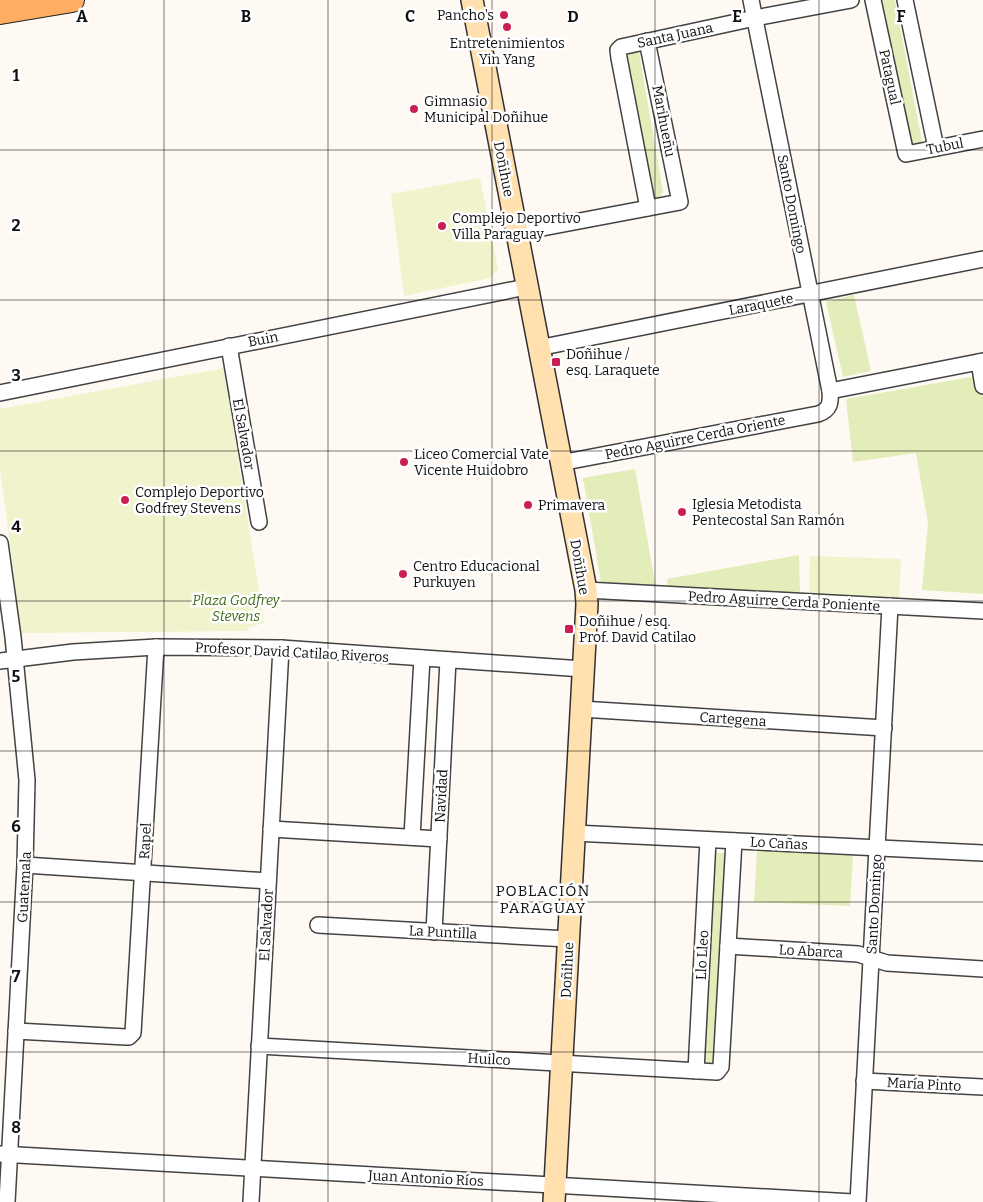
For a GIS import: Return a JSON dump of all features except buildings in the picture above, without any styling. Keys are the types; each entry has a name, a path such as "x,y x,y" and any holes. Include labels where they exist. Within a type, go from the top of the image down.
{"main road":[{"path":"0,12 72,0"}],"street":[{"name":"Doñihue","path":"472,0 586,590 587,604 554,1194"},
{"name":"Santo Domingo","path":"751,0 830,391 831,403 828,408"},
{"name":"Santa Juana","path":"648,208 618,50 621,47 755,18 851,0"},
{"name":"Patagual","path":"873,0 906,154"},
{"path":"905,0 936,148"},
{"name":"Marihueñu","path":"648,41 680,202 648,208"},
{"name":"Tubul","path":"906,154 983,139"},
{"path":"516,233 648,208"},
{"name":"Laraquete","path":"538,348 983,259"},
{"name":"Buin","path":"0,393 526,287"},
{"name":"El Salvador","path":"229,346 260,522"},
{"path":"830,391 981,362 983,386"},
{"name":"Pedro Aguirre Cerda Oriente","path":"560,463 818,414 828,408"},
{"name":"Guatemala","path":"0,543 16,659 27,780 25,866 16,1031 5,1155 7,1202"},
{"name":"Pedro Aguirre Cerda Poniente","path":"586,590 983,611"},
{"name":"Santo Domingo","path":"858,1202 890,606"},
{"name":"Profesor David Catilao Riveros","path":"0,660 73,652 156,647 281,648 583,669"},
{"name":"Rapel","path":"16,1031 126,1038 131,1036 133,1030 156,647"},
{"name":"El Salvador","path":"251,1202 281,648"},
{"name":"Navidad","path":"412,837 422,658"},
{"name":"Navidad","path":"434,932 448,660"},
{"name":"Cartegena","path":"581,709 884,728"},
{"path":"270,829 439,839"},
{"name":"Lo Cañas","path":"574,833 983,853"},
{"name":"Llo Lleo","path":"696,1071 708,840"},
{"name":"Llo Lleo","path":"719,1070 721,1067 734,841"},
{"path":"25,866 268,881"},
{"name":"La Puntilla","path":"318,925 568,939"},
{"name":"Lo Abarca","path":"728,946 858,954 887,963 983,969"},
{"name":"Huilco","path":"259,1046 696,1071 719,1070"},
{"name":"María Pinto","path":"864,1081 983,1087"},
{"name":"Juan Antonio Ríos","path":"5,1155 253,1168 554,1194 853,1202"}],"green space":[{"path":"878,0 895,0 922,142 918,147 912,148"},
{"path":"638,46 663,192 657,200 650,197 619,50"},
{"name":"Complejo Deportivo Villa Paraguay","path":"480,178 498,269 490,278 404,296 391,194"},
{"path":"854,295 871,371 843,377 826,302"},
{"name":"Complejo Deportivo Godfrey Stevens","path":"224,368 264,623 249,627 248,631 20,633 0,470 0,409"},
{"path":"983,375 983,594 922,590 928,523 916,453 853,462 846,399"},
{"path":"635,469 656,588 602,588 583,478"},
{"path":"799,555 800,594 668,590 667,579"},
{"path":"810,556 901,559 899,601 809,598"},
{"path":"757,850 853,855 850,906 754,902"},
{"path":"711,853 729,853 716,1066 699,1066"}],"place":[{"name":"Pancho's","path":"504,15"},
{"name":"Entretenimientos Yin Yang","path":"507,27"},
{"name":"Gimnasio Municipal Doñihue","path":"414,109"},
{"name":"Complejo Deportivo Villa Paraguay","path":"442,226"},
{"name":"Doñihue / esq. Laraquete","path":"556,362"},
{"name":"Liceo Comercial Vate Vicente Huidobro","path":"404,462"},
{"name":"Complejo Deportivo Godfrey Stevens","path":"125,500"},
{"name":"Primavera","path":"528,505"},
{"name":"Iglesia Metodista Pentecostal San Ramón","path":"682,512"},
{"name":"Centro Educacional Purkuyen","path":"403,574"},
{"name":"Doñihue / esq. Prof. David Catilao","path":"569,629"}],"district":[{"name":"POBLACIÓN PARAGUAY","path":"543,900"}],"park label":[{"name":"Plaza Godfrey Stevens","path":"236,608"}]}
